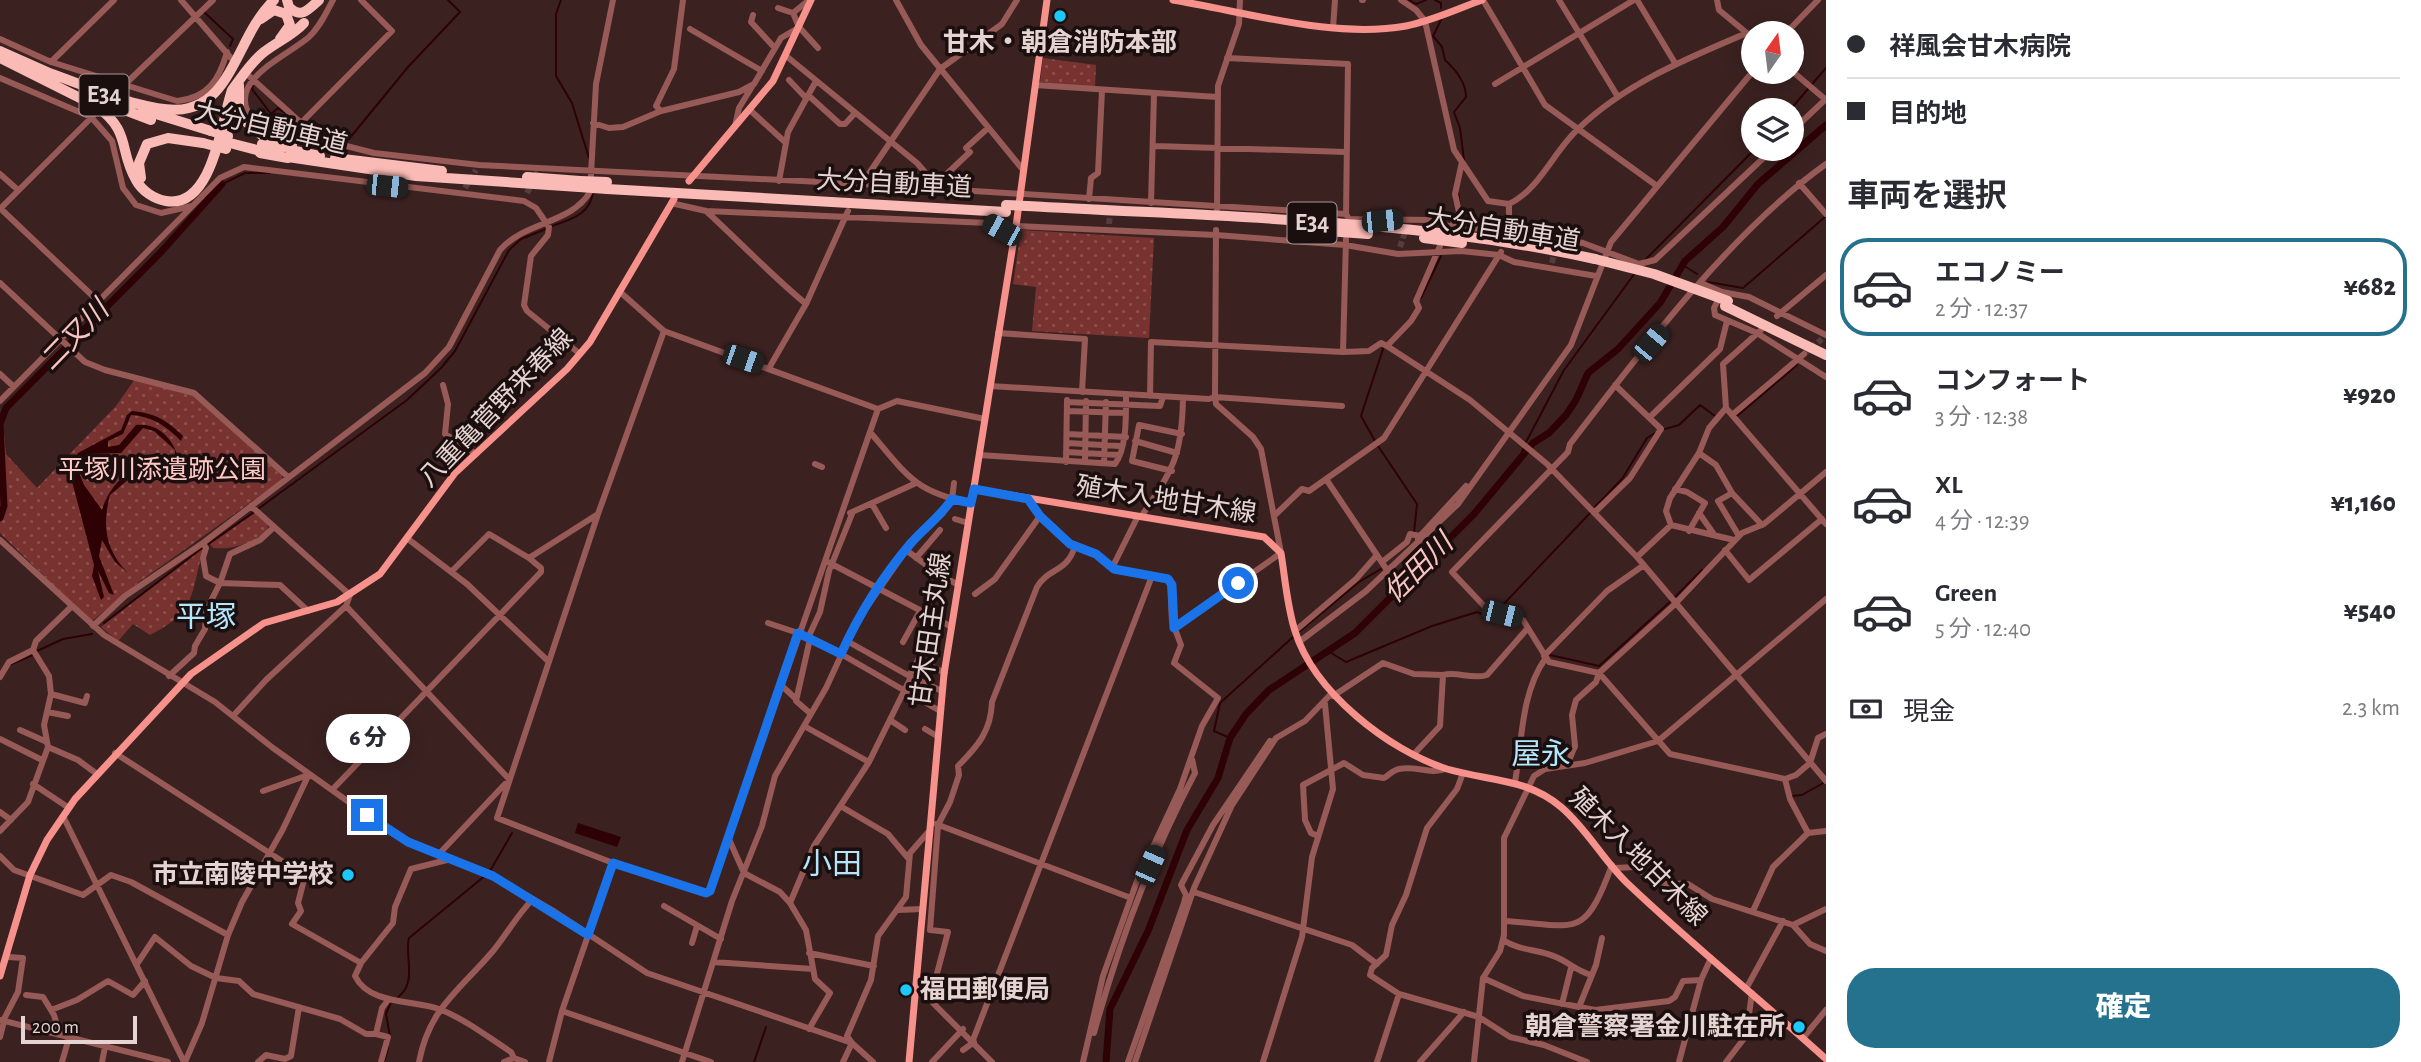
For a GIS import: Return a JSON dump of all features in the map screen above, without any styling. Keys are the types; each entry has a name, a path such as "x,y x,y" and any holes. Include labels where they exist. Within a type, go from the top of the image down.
{"highway":[{"path":"50,67 157,107 181,109 214,95 229,74 253,26 274,0"},
{"path":"287,0 289,7 299,14 305,13 320,0"},
{"path":"273,46 293,35 320,0"},
{"path":"253,26 274,10 286,14 290,25 237,93 239,116 264,144"},
{"name":"大分自動車道","path":"0,51 50,67 130,105 207,137"},
{"name":"大分自動車道","path":"0,58 102,102 227,142 264,144 290,153 416,176 580,184"},
{"path":"0,58 96,106 109,116 120,129 137,183 151,196 173,202 191,197 202,184 232,90 247,78"},
{"path":"207,137 167,138 147,144 139,163 142,181 150,192 166,198 182,195 193,186 210,152 229,74"},
{"name":"大分自動車道","path":"290,153 417,169 580,184 1027,210 1398,236 1495,247 1594,262 1725,300 1825,339"},
{"name":"大分自動車道","path":"1725,300 1826,355"}],"main road":[{"path":"692,178 751,111 773,81 810,0"},
{"name":"甘木田主丸線","path":"910,1062 933,825 942,691 1016,226 1047,0"},
{"path":"1173,0 1334,28 1369,30 1425,21 1483,0"},
{"name":"八重亀菅野来春線","path":"0,976 8,957 30,875 63,816 115,753 181,684 264,623 308,611 350,595 380,574 408,539 439,492 580,354 673,201"},
{"name":"殖木入地甘木線","path":"974,489 1264,537 1281,553 1295,631 1322,682 1332,695 1371,727 1414,754 1446,769 1529,787 1563,808 1613,867 1826,1059"}],"street":[{"path":"50,67 114,0"},
{"path":"0,38 50,67 120,89 177,101 194,98 210,89 229,55 201,12 181,0"},
{"path":"120,89 213,0"},
{"path":"317,136 247,78 313,34 333,0"},
{"path":"302,122 392,31 361,0"},
{"path":"93,626 125,596 255,510 288,477 436,362 449,347 500,250 521,231 576,209 584,202 590,192 596,84 613,0"},
{"path":"661,111 656,106 674,69 683,0"},
{"path":"778,8 794,8 810,0"},
{"path":"896,0 912,32 1024,171"},
{"path":"857,191 940,69 1002,24 1017,0"},
{"path":"1217,208 1217,97 1240,11 1240,0"},
{"path":"1334,28 1335,0"},
{"path":"1401,0 1416,10 1425,21 1454,149 1488,201 1509,204 1523,195 1577,129 1618,97 1675,63 1741,36"},
{"path":"1483,0 1545,105 1657,186"},
{"path":"1559,0 1618,97"},
{"path":"1495,84 1636,0 1675,63"},
{"path":"1798,21 1818,0"},
{"path":"1721,2 1719,10 1741,28"},
{"path":"794,8 799,27 818,48"},
{"path":"753,15 751,22 773,46"},
{"path":"735,128 739,108 762,71 773,46 799,27"},
{"path":"690,29 762,71"},
{"path":"785,55 917,163 938,186"},
{"path":"1227,58 1348,64 1346,217"},
{"path":"0,78 93,116 112,141 120,181 130,200 154,212 193,205"},
{"path":"789,80 840,124 845,124 855,113"},
{"path":"779,181 785,142 816,80"},
{"path":"1804,81 1826,99 1804,120"},
{"path":"593,123 609,128 623,127 661,111 739,92 754,84"},
{"path":"1295,631 1356,579 1414,548 1458,504 1571,345 1611,242 1742,84"},
{"path":"1035,85 1154,95 1217,97"},
{"path":"1089,199 1091,178 1098,173 1102,90"},
{"path":"1151,203 1155,146 1154,95"},
{"path":"751,111 785,142"},
{"path":"93,116 0,209 99,302"},
{"path":"938,186 970,152 966,148 988,128"},
{"path":"271,169 264,144 317,136 374,153 477,167 592,169 692,178 938,186 1111,203 1151,203 1349,219 1430,219 1453,227 1583,243 1605,254 1639,264 1655,260 1760,161"},
{"path":"1155,146 1346,152"},
{"path":"1453,227 1459,212 1455,194 1463,163"},
{"path":"1826,164 1799,183 1701,284 1615,385 1570,443 1567,452 1549,466 1452,572 1485,607 1523,620 1544,657 1556,665 1599,673 1670,754 1785,779 1812,765 1818,738 1826,734"},
{"path":"0,401 65,344 99,302 193,205 229,171 244,167 464,191 524,201 547,221 548,235 531,256 524,304 527,311 580,354"},
{"path":"0,174 18,190"},
{"path":"1799,183 1826,214"},
{"path":"524,201 527,193"},
{"path":"673,201 706,211 989,223 1014,237"},
{"path":"1507,239 1510,232 1509,204"},
{"path":"706,211 743,243 755,261 806,303"},
{"path":"769,368 806,303 848,211"},
{"path":"1016,226 1216,233 1345,242 1417,255 1442,249 1500,253 1514,262 1552,265 1596,276"},
{"path":"1174,628 1281,553 1259,444 1216,404 1216,233"},
{"path":"1343,352 1345,242"},
{"path":"1150,396 1150,342 1343,352 1369,351 1385,345 1412,321 1442,249"},
{"path":"1275,516 1302,489 1309,491 1384,438 1500,253"},
{"path":"1780,314 1826,275"},
{"path":"0,283 85,362 105,370 194,393 288,477"},
{"path":"1701,284 1725,300"},
{"path":"619,291 664,331 878,409 897,401 985,419"},
{"path":"1825,339 1741,294 1725,300 1714,313 1727,321 1759,332 1826,377"},
{"path":"1650,417 1720,349 1727,321"},
{"path":"664,331 598,514 497,818 613,863 706,893 710,891 798,633 828,566 841,544 852,514 914,484"},
{"path":"1725,550 1749,580 1824,522 1726,408 1723,364 1759,332"},
{"path":"998,333 1085,339 1085,462"},
{"path":"1385,345 1470,400 1549,466 1644,565 1674,605 1826,780"},
{"path":"1732,415 1804,354"},
{"path":"0,374 14,387"},
{"path":"443,385 448,404 445,434 475,454"},
{"path":"1595,512 1630,478 1661,429 1615,385"},
{"path":"990,386 1342,406"},
{"path":"1066,461 1068,391"},
{"path":"1104,463 1106,394"},
{"path":"979,455 1117,463 1120,446 1126,437 1126,395"},
{"path":"1068,402 1160,406 1163,397"},
{"path":"1112,568 1139,516 1172,471 1182,433 1183,398"},
{"path":"1671,525 1666,511 1675,489 1699,453 1709,428 1726,408"},
{"path":"796,699 809,638 820,612 832,541 878,409"},
{"path":"1067,411 1126,413"},
{"path":"1172,471 1132,461 1135,441 1142,423 1182,433"},
{"path":"870,432 914,484 952,499 971,503"},
{"path":"1300,643 1366,591 1383,564 1462,492 1510,432"},
{"path":"1067,434 1126,437"},
{"path":"1135,441 1177,453"},
{"path":"1067,443 1120,446"},
{"path":"1066,452 1119,455"},
{"path":"1699,453 1716,465 1732,493 1762,525"},
{"path":"1486,467 1488,458"},
{"path":"1567,765 1574,746 1572,715 1576,700 1593,686 1599,673 1674,605 1737,538 1762,525 1826,472"},
{"path":"1326,479 1383,564"},
{"path":"682,1062 775,776 878,589 906,550 936,522 952,499 954,483"},
{"path":"1675,489 1702,499 1710,509 1720,505"},
{"path":"1732,493 1720,499 1720,505 1737,538"},
{"path":"1028,499 1040,516 1075,546 1096,554 1112,568 1166,578 1171,583 1174,628 1181,645 1175,664 1218,698 1202,726 1192,758 1130,898 1103,976 1085,1062"},
{"path":"872,504 886,528"},
{"path":"1689,531 1705,505"},
{"path":"233,716 266,680 346,606 350,595 255,510"},
{"path":"843,510 852,514"},
{"path":"1699,513 1713,533"},
{"path":"528,558 598,514"},
{"path":"975,594 995,579 1040,516"},
{"path":"955,519 968,523"},
{"path":"1636,557 1671,525"},
{"path":"1671,525 1689,531 1737,538"},
{"path":"169,676 194,653 205,629 206,611 230,554 260,540 273,528"},
{"path":"916,558 940,530"},
{"path":"332,790 541,572 541,568 489,534 451,572"},
{"path":"1414,548 1415,535"},
{"path":"408,539 451,572 548,661"},
{"path":"1,541 93,626 233,716 395,835 488,873 647,973 852,1043"},
{"path":"832,541 841,544"},
{"path":"203,543 206,548 203,558 206,576 220,583 281,585 308,611"},
{"path":"873,1062 847,1036 874,966 878,936 906,897 909,859 914,848 950,802 959,775 958,766 983,741 992,714 992,702 1037,587 1046,576 1067,564 1075,546"},
{"path":"906,550 940,576 959,585"},
{"path":"1515,782 1523,738 1521,720 1535,675 1544,657 1607,591 1644,565"},
{"path":"828,566 952,627"},
{"path":"963,1050 974,1041 1152,576"},
{"path":"1474,1062 1483,978 1503,940 1504,838 1534,776 1545,769 1658,741 1826,599"},
{"path":"903,642 929,604"},
{"path":"346,606 508,780"},
{"path":"0,677 9,662 33,650 36,640 71,607"},
{"path":"768,623 798,633 841,654 940,711"},
{"path":"1145,1062 1135,1061 1194,888 1232,805 1276,738 1305,721 1332,695 1383,663 1414,674 1487,675 1527,629"},
{"path":"847,641 942,691"},
{"path":"0,831 28,802 48,744 44,725 51,694 49,676 33,650"},
{"path":"946,660 955,659"},
{"path":"790,903 814,846 869,762 918,660 945,673"},
{"path":"1414,754 1440,726 1443,676"},
{"path":"780,685 811,714"},
{"path":"51,694 85,703 88,695"},
{"path":"1263,1062 1304,927 1310,864 1333,789 1333,766 1323,705"},
{"path":"1186,895 1180,887 1202,844 1273,737 1323,705"},
{"path":"47,712 68,716"},
{"path":"890,720 905,730"},
{"path":"804,726 869,762"},
{"path":"925,729 937,736"},
{"path":"20,730 78,760 97,774"},
{"path":"1,743 42,760"},
{"path":"115,753 305,876 298,903 301,911 292,924 361,963"},
{"path":"1085,1062 1114,963 1144,879 1195,773 1192,758"},
{"path":"1318,836 1311,833 1306,820 1303,785 1333,766 1344,763 1363,775 1384,778 1398,769 1418,769 1429,773 1446,769"},
{"path":"1464,773 1457,789 1427,828 1406,895 1392,925 1387,955 1370,975 1399,994 1479,1017 1510,1037 1544,1045 1587,1062"},
{"path":"263,791 309,774"},
{"path":"185,1062 216,978 228,935 309,774"},
{"path":"1785,779 1790,799 1808,833"},
{"path":"439,854 508,780"},
{"path":"33,784 69,808"},
{"path":"842,807 888,834 909,859"},
{"path":"0,812 11,820"},
{"path":"63,816 185,1062"},
{"path":"933,825 1130,898"},
{"path":"933,825 930,930 948,932 931,996 933,1003 963,1029 992,1062"},
{"path":"1753,911 1769,872 1808,833 1826,831"},
{"path":"728,837 744,873 780,892 805,926 817,983 827,987 830,993 809,1029"},
{"path":"0,856 14,870 83,895 107,875 131,882 228,935"},
{"path":"453,859 411,869 395,908 393,923 356,971 357,981 389,999 439,1009 477,1029 511,1052 514,1058"},
{"path":"550,1062 562,1012 613,863"},
{"path":"1505,921 1559,925 1578,923 1594,910 1613,867 1636,867 1655,883 1688,884 1707,897 1793,925 1810,944 1826,951"},
{"path":"1128,1062 1186,895 1194,888"},
{"path":"1194,888 1194,892 1352,945 1377,964"},
{"path":"419,1062 425,1033 439,1009 492,951 516,916 533,899"},
{"path":"663,906 721,939"},
{"path":"898,910 923,909"},
{"path":"1793,925 1826,909"},
{"path":"1727,1062 1746,1037 1749,990 1783,921"},
{"path":"692,943 697,926"},
{"path":"137,964 155,937 191,966 216,978 239,981 253,994 340,1019 366,1034 388,1037 381,1062"},
{"path":"1579,1007 1602,938"},
{"path":"1503,940 1521,951 1536,950 1557,957 1571,968 1591,975"},
{"path":"809,953 874,966"},
{"path":"0,1037 2,1020 18,992 23,958 8,957"},
{"path":"1679,1062 1701,980 1711,958"},
{"path":"713,962 813,969"},
{"path":"1562,1004 1571,968"},
{"path":"1483,978 1523,996 1603,1011 1669,1001 1675,997 1683,981 1701,980"},
{"path":"51,1010 77,1000 108,981 132,995 145,981"},
{"path":"1377,1062 1399,994"},
{"path":"26,995 42,996 51,1010 60,1035"},
{"path":"376,1034 383,1008 389,999"},
{"path":"258,1062 263,1055 285,1059 291,1056 299,1007"},
{"path":"1802,1038 1826,1010"},
{"path":"562,1012 711,1062"},
{"path":"1420,1062 1464,1012"},
{"path":"2,1020 168,1062"},
{"path":"932,1062 963,1029"},
{"path":"62,1062 69,1038"},
{"path":"843,1062 852,1043"},
{"path":"102,1062 105,1047"},
{"path":"503,1062 514,1058 525,1062"}],"green space":[{"path":"1043,58 1096,65 1095,88 1040,82"},
{"path":"1021,230 1154,238 1149,338 1032,331 1036,287 1013,284"},
{"name":"平塚川添遺跡公園","path":"135,379 194,395 282,476 282,480 139,582 91,622 0,533 0,433 4,433 6,454 37,488 116,406"},
{"path":"255,513 268,525 267,531 242,545 213,548 210,544"},
{"path":"204,548 190,600 185,609 166,626 150,635 133,624 118,641 101,627"}],"shaded area":[{"path":"132,411 160,418 183,436 181,441 158,423 146,417 131,415 123,434 108,441 108,447 119,445 136,425 155,428 169,439 174,447 177,455 180,465 180,474 177,475 172,468 150,461 110,495 106,517 107,537 114,555 128,573 115,562 102,540 99,556 114,595 109,593 98,571 104,597 101,600 92,576 94,565 69,470 78,453 121,430 127,415","holes":["143,428 154,431 175,450 175,463 149,458 141,463 114,486 102,510 84,485 76,465 84,461 86,454 121,453"]},
{"path":"578,823 621,837 617,847 575,833"}],"waterway":[{"path":"315,133 349,139 408,67 460,12 448,0"},
{"path":"561,0 556,14 556,76 572,103 589,158"},
{"path":"1409,0 1416,4 1426,0"},
{"path":"1435,0 1441,3 1441,8"},
{"path":"204,12 233,39 230,46"},
{"path":"1441,20 1433,36 1442,47 1445,60 1460,77 1466,92 1466,97 1454,112 1460,128 1464,160"},
{"path":"1800,98 1826,68"},
{"path":"253,85 252,89 271,114 278,131"},
{"path":"271,114 278,108 290,117"},
{"name":"佐田川","path":"1106,1062 1110,1009 1148,931 1187,830 1218,778 1230,738 1246,714 1269,690 1355,633 1474,514 1533,443 1549,433 1566,415 1588,373 1618,349 1660,303 1685,261 1723,227 1758,184 1826,125"},
{"path":"1645,260 1743,161"},
{"path":"222,184 245,173 270,173"},
{"name":"二又川","path":"0,518 4,506 0,424 6,408 161,252 222,184"},
{"path":"552,226 573,218 584,210 589,205 593,191"},
{"path":"1458,193 1461,212"},
{"path":"1708,282 1743,288 1825,217"},
{"path":"258,509 407,400 441,368 455,351 509,250 521,239 546,229"},
{"path":"1421,298 1441,256"},
{"path":"1683,265 1697,274"},
{"path":"1525,444 1564,370 1635,273"},
{"path":"1375,441 1361,416 1384,346"},
{"path":"1737,416 1797,365"},
{"path":"1665,429 1679,425 1700,405 1715,416"},
{"path":"1595,507 1622,479 1647,438 1655,433"},
{"path":"1378,446 1417,504 1414,533"},
{"name":"佐田川","path":"1520,458 1523,449"},
{"path":"1499,609 1592,511"},
{"path":"207,545 254,512"},
{"path":"104,623 202,548"},
{"path":"1300,631 1359,582 1381,569"},
{"path":"1675,597 1702,570"},
{"path":"1550,655 1599,666 1671,601"},
{"path":"1328,651 1346,662 1432,626 1477,612 1491,617 1494,615"},
{"path":"37,651 63,639 92,634"},
{"path":"1230,738 1214,731 1220,703 1293,637"},
{"path":"9,665 33,655"},
{"path":"1792,796 1802,795 1825,782"},
{"path":"490,871 512,833"},
{"path":"398,997 404,991 409,976 409,938 486,875"},
{"path":"390,1036 386,1014 391,1002"},
{"path":"754,1062 766,1027"},
{"path":"384,1062 388,1048"}],"tunnel":[{"path":"465,188 476,170"},
{"path":"527,193 538,172"},
{"path":"1109,224 1111,208"},
{"path":"1400,247 1406,229"},
{"path":"1552,263 1556,245"},
{"path":"1804,354 1822,339"}],"place":[{"name":"甘木・朝倉消防本部","path":"1060,16"},
{"name":"市立南陵中学校","path":"348,875"},
{"name":"福田郵便局","path":"906,990"},
{"name":"朝倉警察署金川駐在所","path":"1799,1027"}],"district":[{"name":"平塚","path":"206,618"},
{"name":"屋永","path":"1541,755"},
{"name":"小田","path":"832,865"}],"route":[{"path":"367,815 408,842 493,876 552,910 588,935 613,863 706,893 710,891 798,633 841,654 856,621 895,564 920,533 936,522 952,499 971,503 974,489 1028,499 1040,516 1070,544 1096,554 1114,569 1170,580 1174,628 1238,583"}]}
